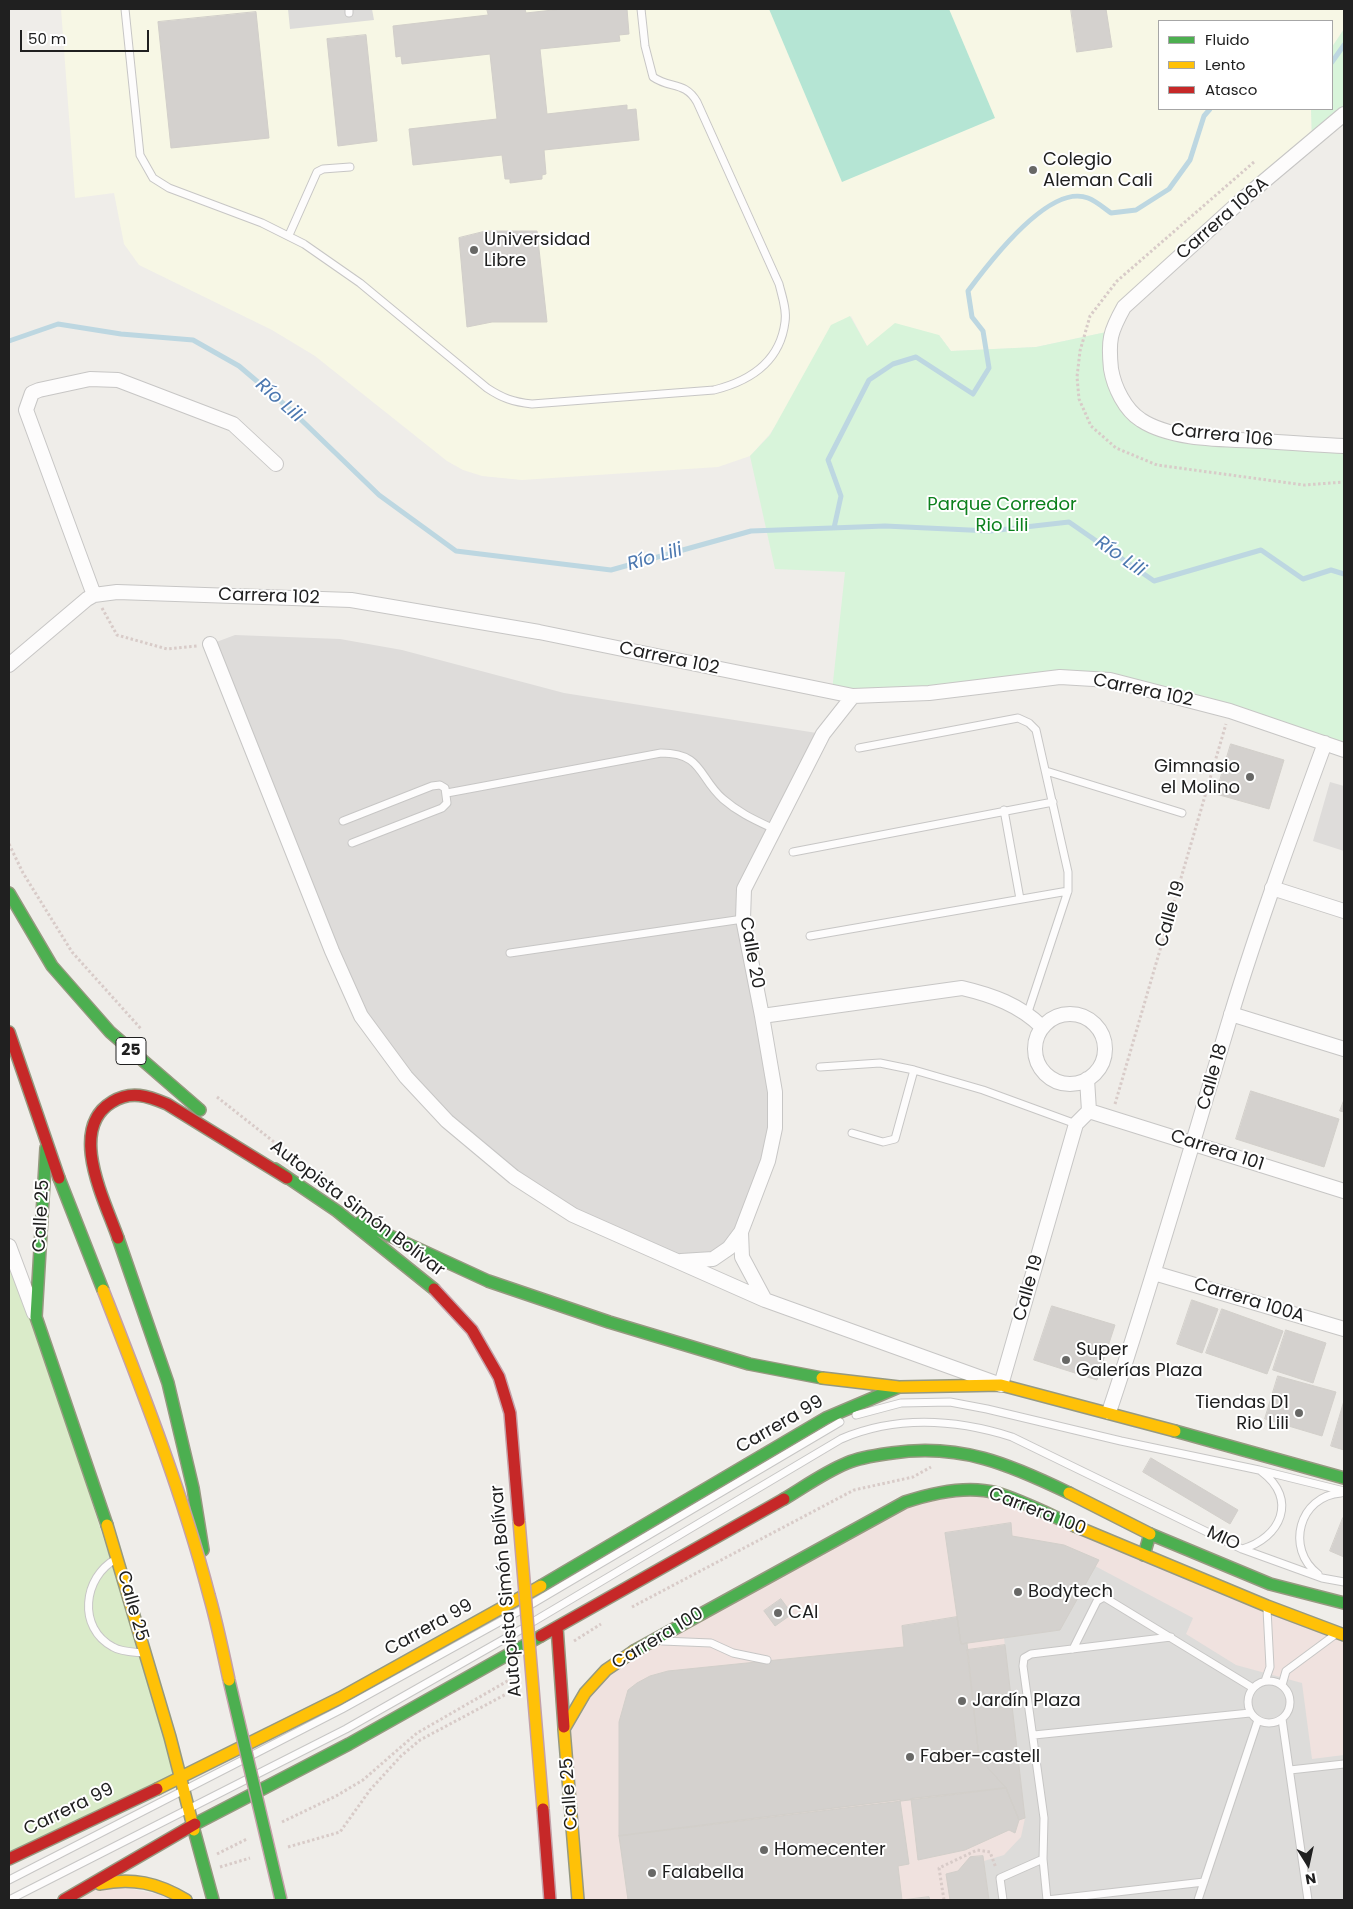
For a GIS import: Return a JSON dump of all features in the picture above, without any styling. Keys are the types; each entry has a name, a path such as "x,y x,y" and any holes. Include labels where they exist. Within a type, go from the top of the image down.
{"main road":[{"name":"Autopista Simón Bolívar","path":"9,893 52,966 110,1032 209,1118 287,1178 337,1211 434,1289 466,1320 484,1347 499,1377 510,1413 550,1900"},
{"path":"9,1032 46,1145 158,1436 209,1594 281,1900"},
{"path":"209,1594 194,1488 172,1402 90,1153 91,1129 100,1113 109,1104 132,1094 158,1098 287,1178"},
{"name":"Calle 25","path":"46,1145 36,1317 118,1558 170,1737 213,1900"},
{"path":"337,1211 488,1281 618,1325 749,1364 801,1375 899,1387"},
{"path":"1001,1385 1109,1412 1344,1478"},
{"name":"Carrera 99","path":"9,1859 148,1792 182,1783 340,1698 549,1582 826,1418 899,1387 1001,1385"},
{"name":"Carrera 100","path":"557,1627 847,1463 886,1453 906,1452 944,1452 985,1457 1024,1473 1150,1534 1270,1584 1344,1603"},
{"name":"Carrera 100","path":"564,1729 585,1693 606,1670 624,1656 905,1502 936,1492 968,1490 996,1493 1267,1606 1341,1634"},
{"path":"1144,1555 1150,1534"},
{"path":"64,1900 193,1825 349,1744 557,1627"},
{"name":"Calle 25","path":"557,1627 578,1900"},
{"path":"148,1792 163,1771 170,1753 170,1737"},
{"path":"83,1890 103,1883 125,1880 139,1881 167,1888 186,1900"}],"street":[{"name":"Carrera 106A","path":"1111,331 1124,308 1131,301 1244,198 1344,114"},
{"name":"Carrera 106","path":"1111,331 1109,351 1113,379 1125,403 1139,419 1157,428 1197,437 1344,446"},
{"path":"9,665 94,595 26,410 32,393 90,379 118,380 233,424 276,464"},
{"name":"Carrera 102","path":"94,595 117,592 351,600 538,632 854,696 929,693 1060,677 1110,680 1230,711 1344,750"},
{"path":"210,644 332,951 361,1016 406,1077 447,1121 514,1177 574,1215 765,1300 1001,1385"},
{"name":"Calle 20","path":"675,1261 713,1259 729,1248 741,1232 768,1161 775,1128 775,1092 743,919 744,889 823,734 854,696"},
{"name":"Calle 18","path":"1109,1412 1194,1144 1231,1014 1272,888 1324,744"},
{"path":"1272,888 1344,911"},
{"path":"762,1016 962,988 990,995 1028,1012 1042,1027"},
{"path":"1231,1014 1344,1049"},
{"path":"1063,1015 1075,1015 1087,1019 1096,1026 1103,1037 1104,1055 1097,1072 1087,1079 1068,1084 1059,1082 1043,1072 1035,1054 1037,1035 1042,1027 1052,1019 1063,1015"},
{"path":"1076,1124 1090,1111 1087,1079"},
{"name":"Carrera 101","path":"1090,1111 1344,1190"},
{"name":"Calle 19","path":"1001,1385 1076,1124"},
{"name":"Calle 20","path":"741,1232 742,1257 765,1300"},
{"name":"Calle 25","path":"9,1246 36,1317"},
{"name":"Carrera 100A","path":"1154,1273 1344,1329"}],"lane":[{"path":"125,9 140,156 144,166 153,178 169,188 289,235 360,283 486,388 501,398 532,404 714,390 745,380 770,358 780,340 785,322 784,305 779,284 692,94 684,88 659,82 653,78 645,46 641,9"},
{"path":"289,235 317,172 323,169 350,167"},
{"path":"859,748 1018,718 1029,722 1036,730 1068,872 1068,890 1028,1012"},
{"path":"447,793 661,753 680,753 703,772 721,797 742,815 774,829"},
{"path":"1046,771 1182,813"},
{"path":"343,821 432,786 440,785 445,788 447,803 442,808 352,843"},
{"path":"793,852 1053,802"},
{"path":"1004,810 1020,899"},
{"path":"810,936 1068,890"},
{"path":"510,953 743,919"},
{"path":"820,1067 880,1063 914,1070 983,1090 1076,1124"},
{"path":"852,1133 883,1142 895,1139 914,1070"},
{"path":"9,1880 182,1783 342,1710 551,1594 834,1425 856,1415 901,1403 950,1402 1259,1470 1344,1492"},
{"name":"MIO","path":"9,1900 188,1807 346,1729 554,1610 841,1439 862,1430 903,1422 948,1423 981,1427 1012,1437 1242,1549 1322,1578 1344,1582"},
{"path":"1242,1549 1257,1545 1264,1540 1279,1522 1282,1506 1279,1492 1271,1479 1259,1470"},
{"path":"1322,1578 1311,1569 1302,1557 1299,1543 1300,1528 1304,1516 1312,1506 1322,1498 1344,1492"},
{"path":"118,1558 106,1564 94,1579 88,1594 88,1609 92,1625 101,1638 114,1648 145,1653"},
{"path":"1072,1648 1097,1601 1104,1597 1252,1688"},
{"path":"1265,1681 1270,1666 1267,1606"},
{"path":"1282,1685 1286,1671 1341,1634"},
{"path":"1171,1637 1072,1648 1031,1654 1024,1658 1023,1666 1034,1734 1044,1818 1047,1900 1204,1882"},
{"path":"652,1640 711,1643 733,1653 767,1660"},
{"path":"1282,1719 1269,1723 1258,1720 1250,1713 1248,1696 1252,1688 1265,1681 1282,1685 1287,1691 1289,1706 1282,1719 1308,1900"},
{"path":"1034,1734 1250,1713"},
{"path":"1198,1900 1258,1720"},
{"path":"1290,1770 1344,1764"},
{"path":"1003,1900 1000,1878 1044,1859"}],"path":[{"path":"1254,162 1117,281 1090,316 1080,351 1077,377 1079,400 1091,426 1116,448 1157,465 1304,484 1344,482"},
{"path":"94,595 118,635 167,648 210,644"},
{"name":"Calle 19","path":"1111,1116 1230,711"},
{"path":"9,844 23,873 72,952 145,1033"},
{"path":"214,1095 284,1150"},
{"path":"286,1847 340,1832 370,1790 401,1756 420,1740 516,1690"},
{"path":"944,1900 939,1868 977,1850 990,1852 1000,1878"},
{"path":"206,1871 260,1855"}],"shaded area":[{"name":"Universidad Libre","path":"61,9 1344,9 1344,29 1333,46 1333,20 1158,20 1158,110 1311,110 1312,142 1124,307 1111,331 1036,347 951,351 939,335 867,346 851,316 769,435 750,456 718,467 522,480 482,476 463,470 447,461 315,356 272,330 139,265 124,244 114,193 75,198"},
{"path":"288,9 372,9 374,20 290,29"},
{"path":"235,635 340,639 402,650 564,693 823,734 744,889 775,1128 729,1248 696,1261 573,1215 447,1121 361,1016 211,644"},
{"path":"1330,782 1344,786 1344,851 1313,841"},
{"name":"Jardín Plaza","path":"968,1490 1344,1635 1344,1900 578,1900 564,1729 606,1670 905,1502"},
{"path":"1095,1566 1193,1618 1186,1634 1236,1665 1302,1683 1312,1759 1344,1755 1344,1900 989,1900 984,1861 1004,1855 1021,1837 1025,1818 1004,1638 1060,1630"},
{"path":"103,1883 186,1900 64,1900"}],"green space":[{"path":"769,9 949,9 995,118 842,182"},
{"path":"1344,29 1344,114 1312,142 1311,110 1333,110 1333,46"},
{"name":"Parque Corredor Rio Lili","path":"850,316 867,346 895,323 939,335 951,351 1036,347 1111,331 1109,351 1125,403 1157,428 1344,446 1344,750 1110,680 929,693 832,691 845,572 775,569 750,456 770,435 831,325"},
{"path":"9,1246 181,1778 9,1859"}],"building":[{"path":"487,9 525,9 526,13 562,9 627,9 629,34 619,35 620,41 540,49 547,114 627,105 627,110 636,109 639,140 544,150 546,174 542,175 542,179 510,183 510,179 505,179 502,155 413,165 409,129 497,119 490,54 402,64 401,56 396,57 393,26 488,15"},
{"path":"1071,9 1106,9 1112,47 1077,52"},
{"path":"256,12 269,138 171,148 158,22"},
{"path":"366,35 377,141 338,146 327,39"},
{"path":"486,231 537,231 547,322 492,322 467,327 459,238"},
{"name":"Gimnasio el Molino","path":"1231,744 1284,760 1269,809 1216,794"},
{"path":"1251,1091 1339,1119 1324,1167 1236,1139"},
{"path":"1344,1100 1344,1112 1340,1111"},
{"path":"1192,1300 1218,1309 1202,1353 1177,1344"},
{"path":"1052,1306 1115,1325 1097,1380 1034,1360"},
{"path":"1222,1309 1283,1331 1267,1374 1206,1353"},
{"path":"1286,1330 1326,1343 1313,1383 1273,1370"},
{"path":"1278,1376 1336,1392 1322,1436 1265,1419"},
{"path":"1344,1401 1344,1450 1331,1446"},
{"path":"1151,1458 1238,1510 1230,1524 1143,1472"},
{"path":"1344,1519 1344,1557 1330,1551"},
{"name":"Bodytech","path":"1011,1523 1012,1536 1064,1545 1099,1560 1060,1630 961,1644 945,1533"},
{"name":"CAI","path":"781,1599 792,1614 775,1626 764,1611"},
{"path":"957,1617 961,1644 967,1643 979,1758 1006,1788 619,1836 619,1722 628,1690 637,1683 650,1676 668,1671 904,1647 902,1626"},
{"path":"1005,1645 1025,1818 1019,1820 1006,1788 979,1758 967,1650"},
{"path":"1006,1788 1019,1820 1015,1833 1009,1830 965,1850 918,1860 911,1799"},
{"name":"Homecenter","path":"900,1800 909,1864 898,1866 902,1900 628,1900 619,1836"},
{"path":"983,1856 989,1900 950,1900 946,1874 958,1871 970,1857"},
{"path":"929,1897 930,1900 902,1900"}],"waterway":[{"path":"1333,61 1344,45"},
{"path":"834,528 841,496 828,460 869,380 893,364 916,357 973,394 989,368 983,331 972,317 968,291 1004,246 1038,214 1056,202 1072,197 1088,198 1111,213 1136,210 1169,189 1190,160 1204,116 1209,110"},
{"name":"Río Lili","path":"9,341 58,324 121,334 193,340 239,366 291,410 379,495 456,551 611,570 751,531 885,526 990,531 1069,522 1154,581 1261,550 1303,579 1331,570 1344,574"}],"traffic: fast":[{"path":"9,893 52,966 110,1032 200,1110"},
{"path":"46,1148 36,1317 107,1525"},
{"path":"275,1169 337,1211 434,1289"},
{"path":"59,1178 103,1290"},
{"path":"360,1222 488,1281 609,1322 749,1364 822,1378"},
{"path":"118,1238 168,1383 193,1488 203,1550"},
{"path":"541,1586 826,1418 899,1387"},
{"path":"1175,1431 1344,1478"},
{"path":"784,1499 823,1475 852,1461 875,1455 917,1451 940,1451 984,1458 1026,1473 1069,1493"},
{"path":"634,1651 905,1502 950,1491 986,1491 1017,1500 1075,1526"},
{"path":"1144,1555 1150,1534 1270,1584 1344,1603"},
{"path":"195,1824 349,1744 541,1636"},
{"path":"229,1680 281,1900"},
{"path":"194,1830 213,1900"}],"traffic: slow":[{"path":"103,1290 187,1518 212,1606 229,1680"},
{"path":"822,1378 899,1387 1001,1385 1175,1431"},
{"path":"1069,1493 1150,1534"},
{"path":"519,1521 543,1809"},
{"path":"107,1525 170,1737 194,1830"},
{"path":"1075,1526 1267,1606 1344,1635"},
{"path":"157,1789 340,1698 541,1586"},
{"path":"578,1900 564,1729 585,1693 606,1670 634,1651"},
{"path":"100,1884 123,1881 144,1883 165,1889 186,1900"}],"traffic: jam":[{"path":"9,1032 59,1178"},
{"path":"118,1238 93,1166 91,1147 92,1129 99,1114 119,1098 133,1095 167,1104 287,1178"},
{"path":"434,1289 472,1330 499,1377 510,1413 519,1521"},
{"path":"541,1636 784,1499"},
{"path":"557,1627 564,1727"},
{"path":"9,1859 157,1789"},
{"path":"543,1809 550,1900"},
{"path":"64,1900 195,1824"}],"place":[{"name":"Colegio Aleman Cali","path":"1033,170"},
{"name":"Universidad Libre","path":"474,250"},
{"name":"Gimnasio el Molino","path":"1250,777"},
{"name":"Super Galerías Plaza","path":"1066,1360"},
{"name":"Tiendas D1 Rio Lili","path":"1299,1413"},
{"name":"Bodytech","path":"1018,1592"},
{"name":"CAI","path":"778,1613"},
{"name":"Jardín Plaza","path":"962,1701"},
{"name":"Faber-castell","path":"910,1757"},
{"name":"Homecenter","path":"764,1850"},
{"name":"Falabella","path":"652,1873"}]}
